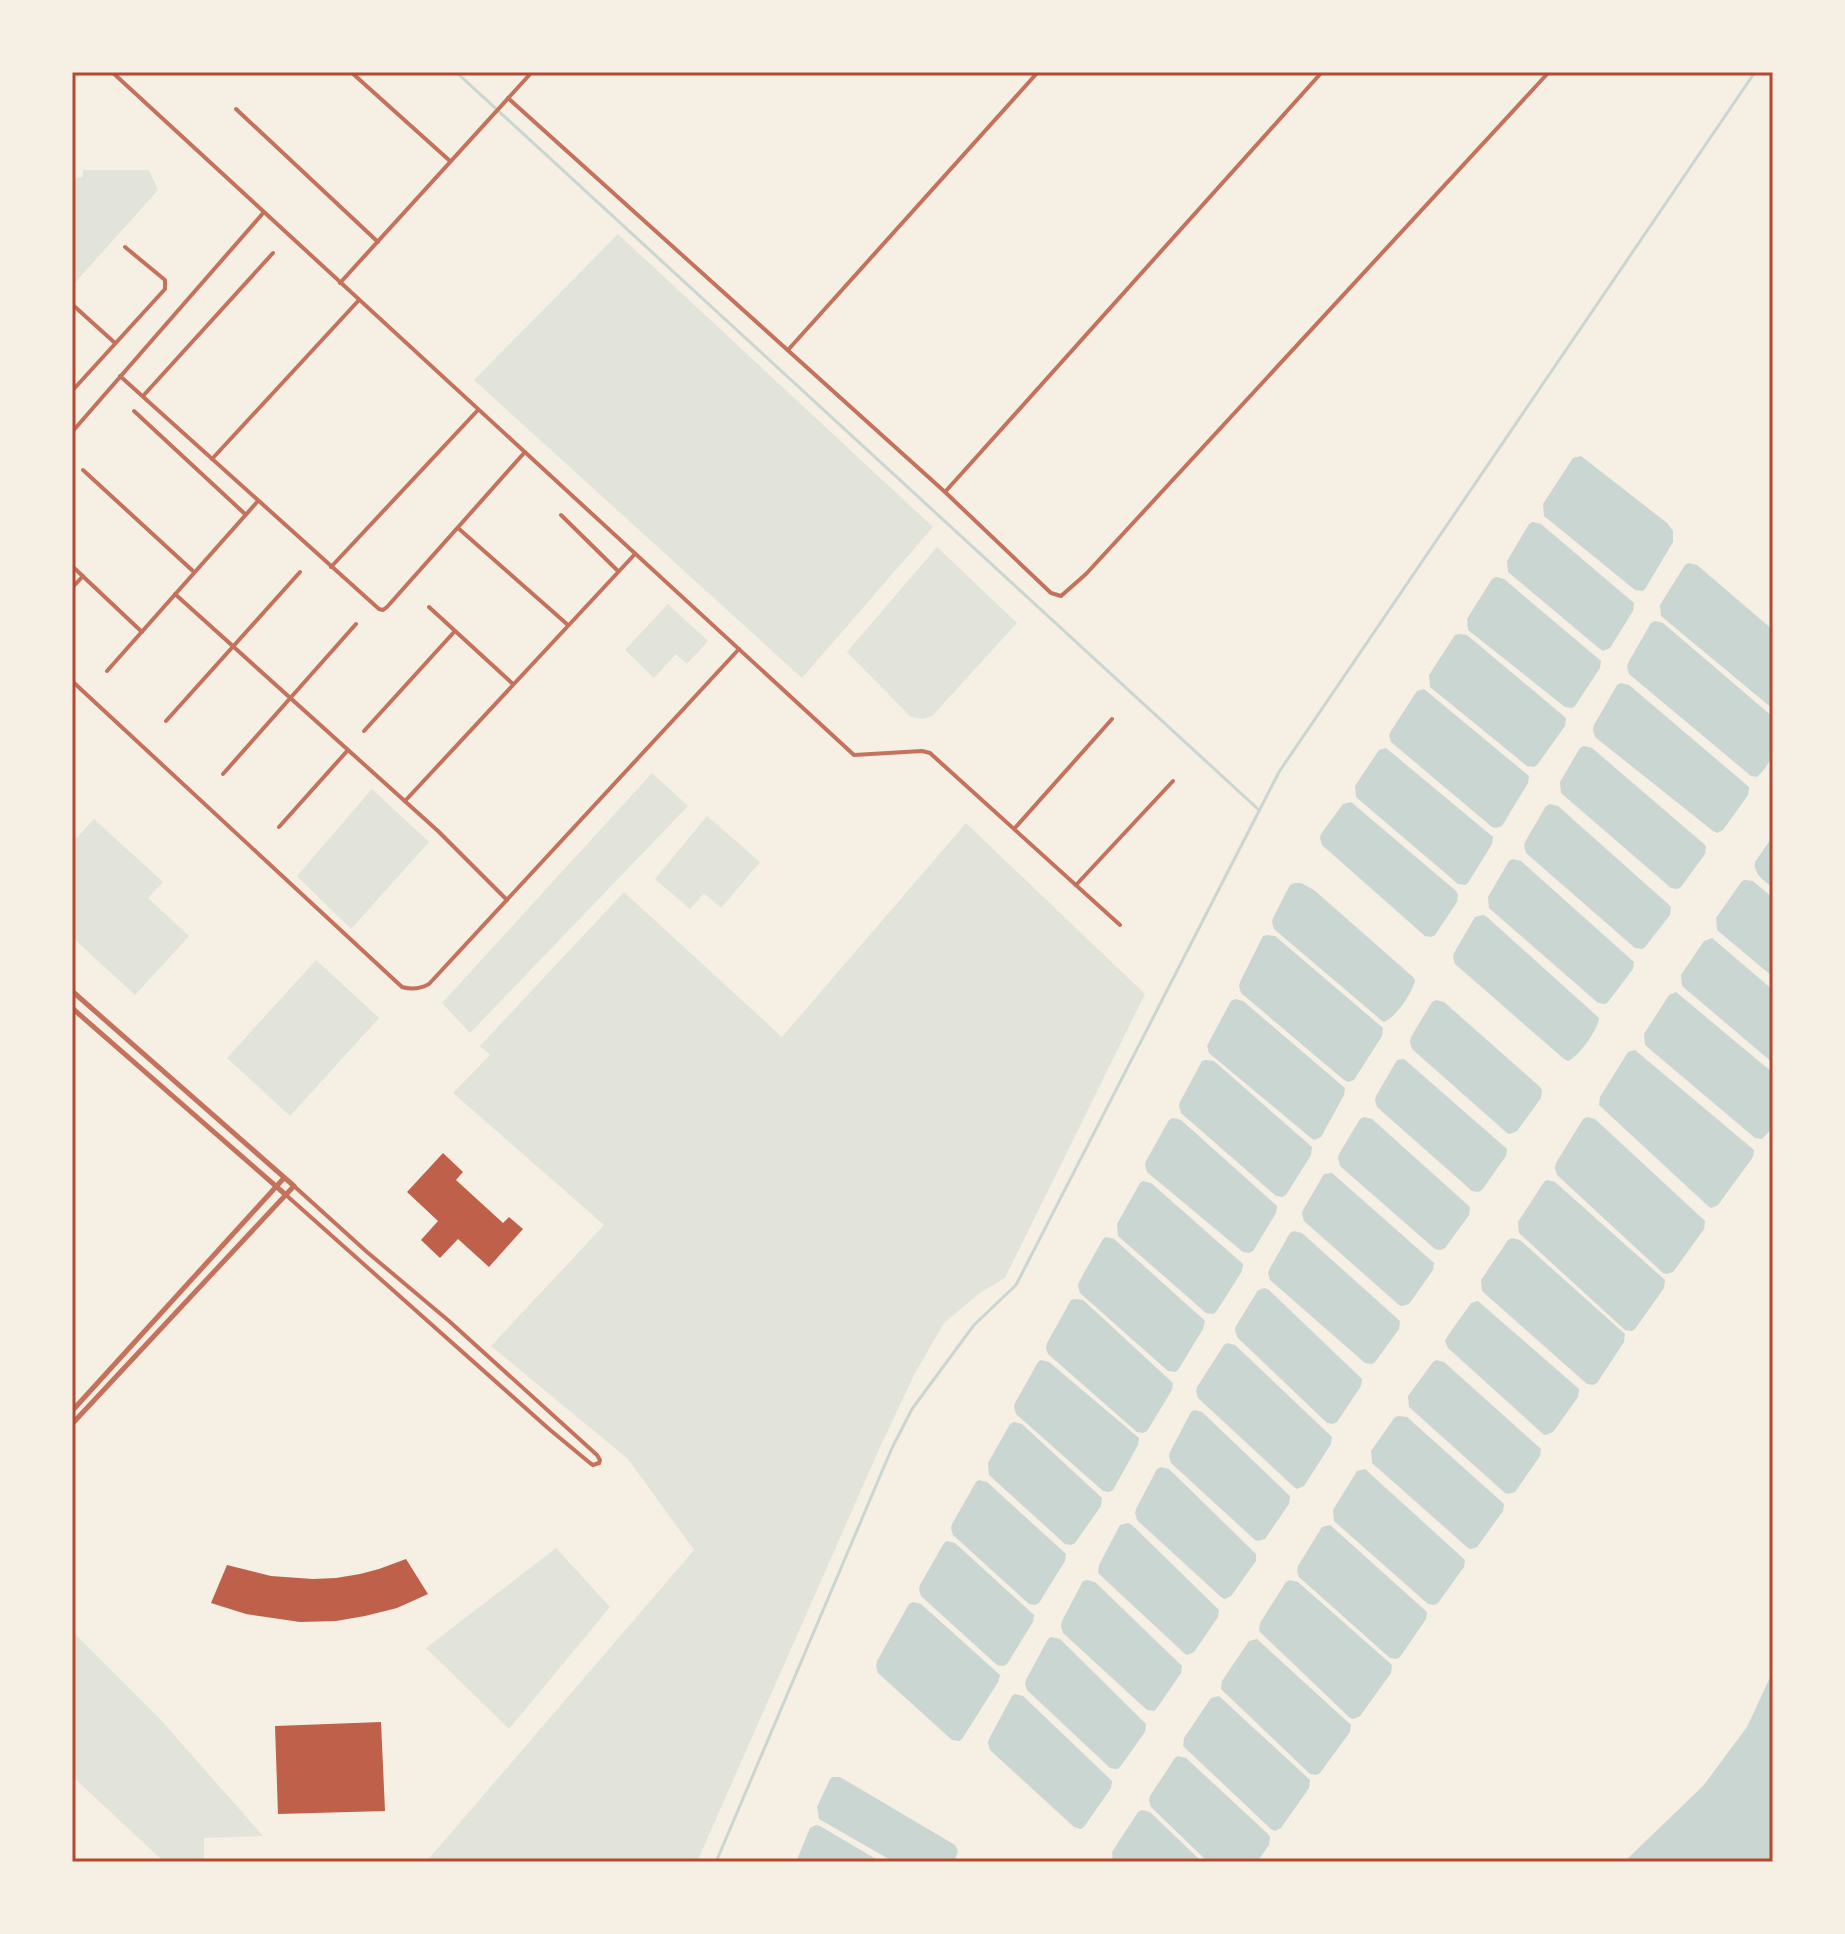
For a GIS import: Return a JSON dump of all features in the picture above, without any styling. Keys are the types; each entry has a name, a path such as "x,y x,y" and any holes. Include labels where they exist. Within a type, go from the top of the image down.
{"street":[{"path":"112,72 854,755 930,753 1120,925"},
{"path":"351,72 451,162"},
{"path":"340,283 532,72"},
{"path":"788,351 1038,72"},
{"path":"945,492 1322,72"},
{"path":"508,98 945,492 1051,593 1058,596 1065,594 1096,563 1549,72"},
{"path":"236,109 378,242"},
{"path":"73,428 264,212"},
{"path":"72,391 165,289 165,280 125,247"},
{"path":"143,396 273,253"},
{"path":"212,459 359,300"},
{"path":"74,306 115,343"},
{"path":"120,376 331,567 383,610 525,452"},
{"path":"331,567 478,410"},
{"path":"134,411 245,514"},
{"path":"83,470 194,572"},
{"path":"107,671 258,501"},
{"path":"561,515 618,571"},
{"path":"458,528 568,625"},
{"path":"405,801 635,554"},
{"path":"72,566 142,632"},
{"path":"166,721 300,572"},
{"path":"72,588 83,576"},
{"path":"175,594 438,831 507,900"},
{"path":"429,607 514,684"},
{"path":"223,774 356,624"},
{"path":"364,731 455,631"},
{"path":"72,681 402,987 415,989 429,984 739,649"},
{"path":"1015,828 1112,719"},
{"path":"279,827 348,750"},
{"path":"1076,885 1173,781"},
{"path":"72,991 449,1321 597,1455 599,1463 590,1463 549,1429 72,1008"},
{"path":"72,1411 284,1178"},
{"path":"72,1424 294,1186"}],"shaded area":[{"path":"83,170 149,170 158,190 72,286 72,178 83,177"},
{"path":"618,234 933,527 802,678 474,380"},
{"path":"1581,456 1667,523 1673,531 1673,542 1642,591 1635,590 1544,516 1543,504 1573,458"},
{"path":"1533,522 1541,524 1634,603 1633,611 1610,648 1600,649 1508,572 1507,561"},
{"path":"937,547 1017,623 932,716 923,719 911,717 847,652"},
{"path":"1689,563 1697,565 1773,630 1773,709 1661,616 1660,605"},
{"path":"1496,577 1504,579 1601,661 1600,668 1572,708 1565,707 1468,630 1467,619"},
{"path":"668,604 708,641 687,664 676,654 654,678 625,650"},
{"path":"1655,621 1663,623 1773,717 1771,757 1757,777 1751,776 1629,674 1628,663"},
{"path":"1455,635 1467,635 1566,718 1565,726 1534,767 1527,766 1430,687 1429,675"},
{"path":"1621,683 1629,685 1749,787 1748,795 1723,830 1713,831 1595,737 1594,725"},
{"path":"1424,689 1529,776 1528,783 1502,826 1492,827 1391,742 1391,731 1417,691"},
{"path":"1584,746 1592,748 1704,844 1705,854 1681,887 1671,888 1561,793 1560,782"},
{"path":"1386,748 1493,837 1492,844 1465,885 1458,884 1356,797 1355,786 1379,750"},
{"path":"652,773 688,806 470,1033 442,1003"},
{"path":"372,789 429,842 351,929 297,876"},
{"path":"1351,802 1456,891 1457,902 1435,935 1425,936 1322,845 1321,834 1343,804"},
{"path":"1550,804 1558,806 1671,907 1670,915 1642,949 1635,948 1526,853 1525,842"},
{"path":"707,816 760,862 721,908 704,893 690,909 655,879"},
{"path":"94,819 163,882 148,898 189,936 135,995 72,937 72,843"},
{"path":"966,823 1145,994 1005,1278 981,1292 944,1323 915,1373 697,1862 426,1862 694,1550 628,1459 491,1346 604,1225 453,1093 490,1055 480,1046 624,892 782,1037"},
{"path":"1773,836 1773,888 1760,876 1755,862"},
{"path":"1513,859 1521,861 1634,962 1633,969 1605,1004 1598,1003 1489,908 1488,897"},
{"path":"1745,880 1753,881 1773,898 1773,977 1717,930 1716,918"},
{"path":"1295,883 1314,890 1413,977 1414,985 1399,1010 1389,1019 1381,1020 1274,929 1273,918 1290,885"},
{"path":"1483,915 1599,1018 1582,1049 1568,1061 1455,964 1454,953 1475,917"},
{"path":"1263,936 1275,936 1383,1028 1382,1036 1354,1080 1344,1080 1241,993 1240,982"},
{"path":"1712,938 1773,990 1773,1063 1682,986 1681,975 1704,941"},
{"path":"316,960 379,1018 290,1116 227,1058"},
{"path":"1676,992 1773,1073 1773,1127 1762,1139 1755,1138 1645,1045 1644,1034 1669,995"},
{"path":"1436,1000 1444,1002 1542,1090 1541,1098 1517,1131 1507,1133 1412,1049 1411,1037"},
{"path":"1231,1001 1243,1001 1345,1088 1321,1137 1311,1138 1209,1053 1207,1046"},
{"path":"1635,1050 1754,1150 1753,1157 1718,1205 1708,1206 1599,1105 1600,1097 1628,1052"},
{"path":"1404,1059 1507,1149 1506,1156 1482,1190 1472,1191 1377,1107 1376,1096 1397,1060"},
{"path":"1202,1061 1214,1061 1312,1147 1311,1155 1286,1195 1276,1196 1181,1113 1180,1102"},
{"path":"1364,1117 1372,1119 1470,1207 1469,1215 1445,1248 1435,1249 1340,1166 1339,1154"},
{"path":"1587,1117 1595,1119 1705,1221 1704,1229 1673,1272 1663,1273 1557,1175 1556,1163"},
{"path":"1173,1118 1181,1120 1277,1206 1276,1213 1253,1251 1243,1252 1147,1172 1146,1161"},
{"path":"1332,1173 1434,1263 1433,1270 1409,1304 1399,1305 1304,1221 1303,1210 1324,1174"},
{"path":"1547,1180 1555,1182 1665,1280 1664,1288 1632,1331 1625,1330 1519,1233 1518,1222"},
{"path":"1143,1181 1151,1183 1243,1264 1242,1271 1213,1314 1206,1313 1118,1236 1117,1224"},
{"path":"1294,1231 1302,1233 1400,1321 1399,1329 1372,1364 1365,1363 1270,1280 1270,1268"},
{"path":"1106,1237 1114,1239 1205,1321 1175,1372 1168,1371 1080,1293 1079,1282"},
{"path":"1512,1238 1520,1240 1625,1334 1624,1342 1597,1383 1587,1384 1482,1291 1481,1280"},
{"path":"1265,1288 1362,1379 1361,1386 1337,1422 1327,1423 1237,1337 1236,1326 1258,1290"},
{"path":"1071,1300 1083,1300 1173,1383 1172,1390 1147,1431 1137,1432 1048,1354 1047,1343"},
{"path":"1478,1301 1579,1389 1578,1397 1553,1432 1543,1434 1448,1348 1447,1337 1471,1303"},
{"path":"1227,1343 1235,1345 1332,1437 1331,1444 1304,1486 1294,1487 1198,1398 1197,1387"},
{"path":"1041,1360 1049,1362 1139,1438 1113,1490 1103,1491 1016,1414 1015,1403"},
{"path":"1436,1360 1444,1362 1541,1449 1540,1456 1515,1492 1505,1493 1409,1407 1408,1396"},
{"path":"1194,1410 1202,1412 1290,1496 1289,1504 1265,1539 1255,1540 1171,1463 1170,1452"},
{"path":"1395,1417 1407,1417 1504,1504 1503,1511 1477,1547 1468,1548 1372,1463 1371,1451"},
{"path":"1014,1422 1022,1424 1102,1498 1101,1506 1071,1545 1065,1544 989,1475 988,1463"},
{"path":"1157,1469 1169,1469 1256,1554 1256,1561 1231,1596 1221,1597 1137,1520 1136,1509"},
{"path":"1365,1469 1465,1560 1464,1567 1438,1603 1428,1604 1334,1521 1333,1510 1357,1471"},
{"path":"979,1480 987,1482 1066,1554 1065,1561 1035,1605 1029,1604 953,1535 952,1524"},
{"path":"1128,1523 1219,1610 1218,1617 1194,1652 1184,1653 1098,1573 1099,1565 1120,1525"},
{"path":"1330,1525 1427,1612 1426,1619 1400,1657 1390,1658 1299,1577 1298,1566 1322,1527"},
{"path":"947,1541 955,1543 1034,1615 1033,1622 1003,1666 997,1665 921,1596 920,1585"},
{"path":"556,1548 610,1607 509,1729 426,1648"},
{"path":"1290,1580 1298,1582 1392,1665 1391,1673 1360,1716 1354,1719 1259,1631 1260,1623"},
{"path":"1083,1581 1095,1582 1182,1666 1181,1673 1154,1711 1147,1710 1063,1633 1062,1621"},
{"path":"913,1602 921,1604 1000,1675 959,1741 952,1740 878,1673 877,1661"},
{"path":"72,1631 161,1720 263,1836 204,1838 204,1862 164,1862 72,1776"},
{"path":"1051,1637 1060,1639 1146,1724 1145,1732 1117,1769 1110,1768 1027,1690 1027,1678"},
{"path":"1257,1639 1351,1725 1350,1732 1316,1775 1310,1774 1221,1689 1222,1681 1249,1641"},
{"path":"1773,1671 1773,1862 1624,1862 1703,1786 1747,1727"},
{"path":"1015,1694 1023,1696 1112,1781 1111,1788 1081,1829 1074,1827 990,1750 989,1739"},
{"path":"1219,1696 1310,1780 1309,1788 1281,1828 1275,1831 1183,1746 1184,1738 1211,1698"},
{"path":"1178,1756 1186,1758 1268,1834 1269,1845 1257,1862 1208,1862 1151,1807 1150,1796"},
{"path":"833,1777 840,1777 955,1845 958,1851 954,1862 894,1862 819,1819 817,1807"},
{"path":"1142,1810 1150,1812 1202,1862 1113,1862 1112,1852"},
{"path":"816,1825 881,1862 796,1862 810,1828"}],"building":[{"path":"443,1153 463,1172 456,1180 503,1223 509,1217 523,1229 489,1267 458,1239 440,1258 421,1240 438,1221 407,1192"},
{"path":"406,1559 428,1594 397,1608 365,1616 300,1622 246,1614 211,1603 227,1565 271,1576 313,1579 360,1574"},
{"path":"381,1722 385,1811 278,1814 275,1726"}],"waterway":[{"path":"456,72 1259,810"},
{"path":"716,1862 892,1448 912,1409 974,1325 1016,1285 1279,772 1755,72"}]}
